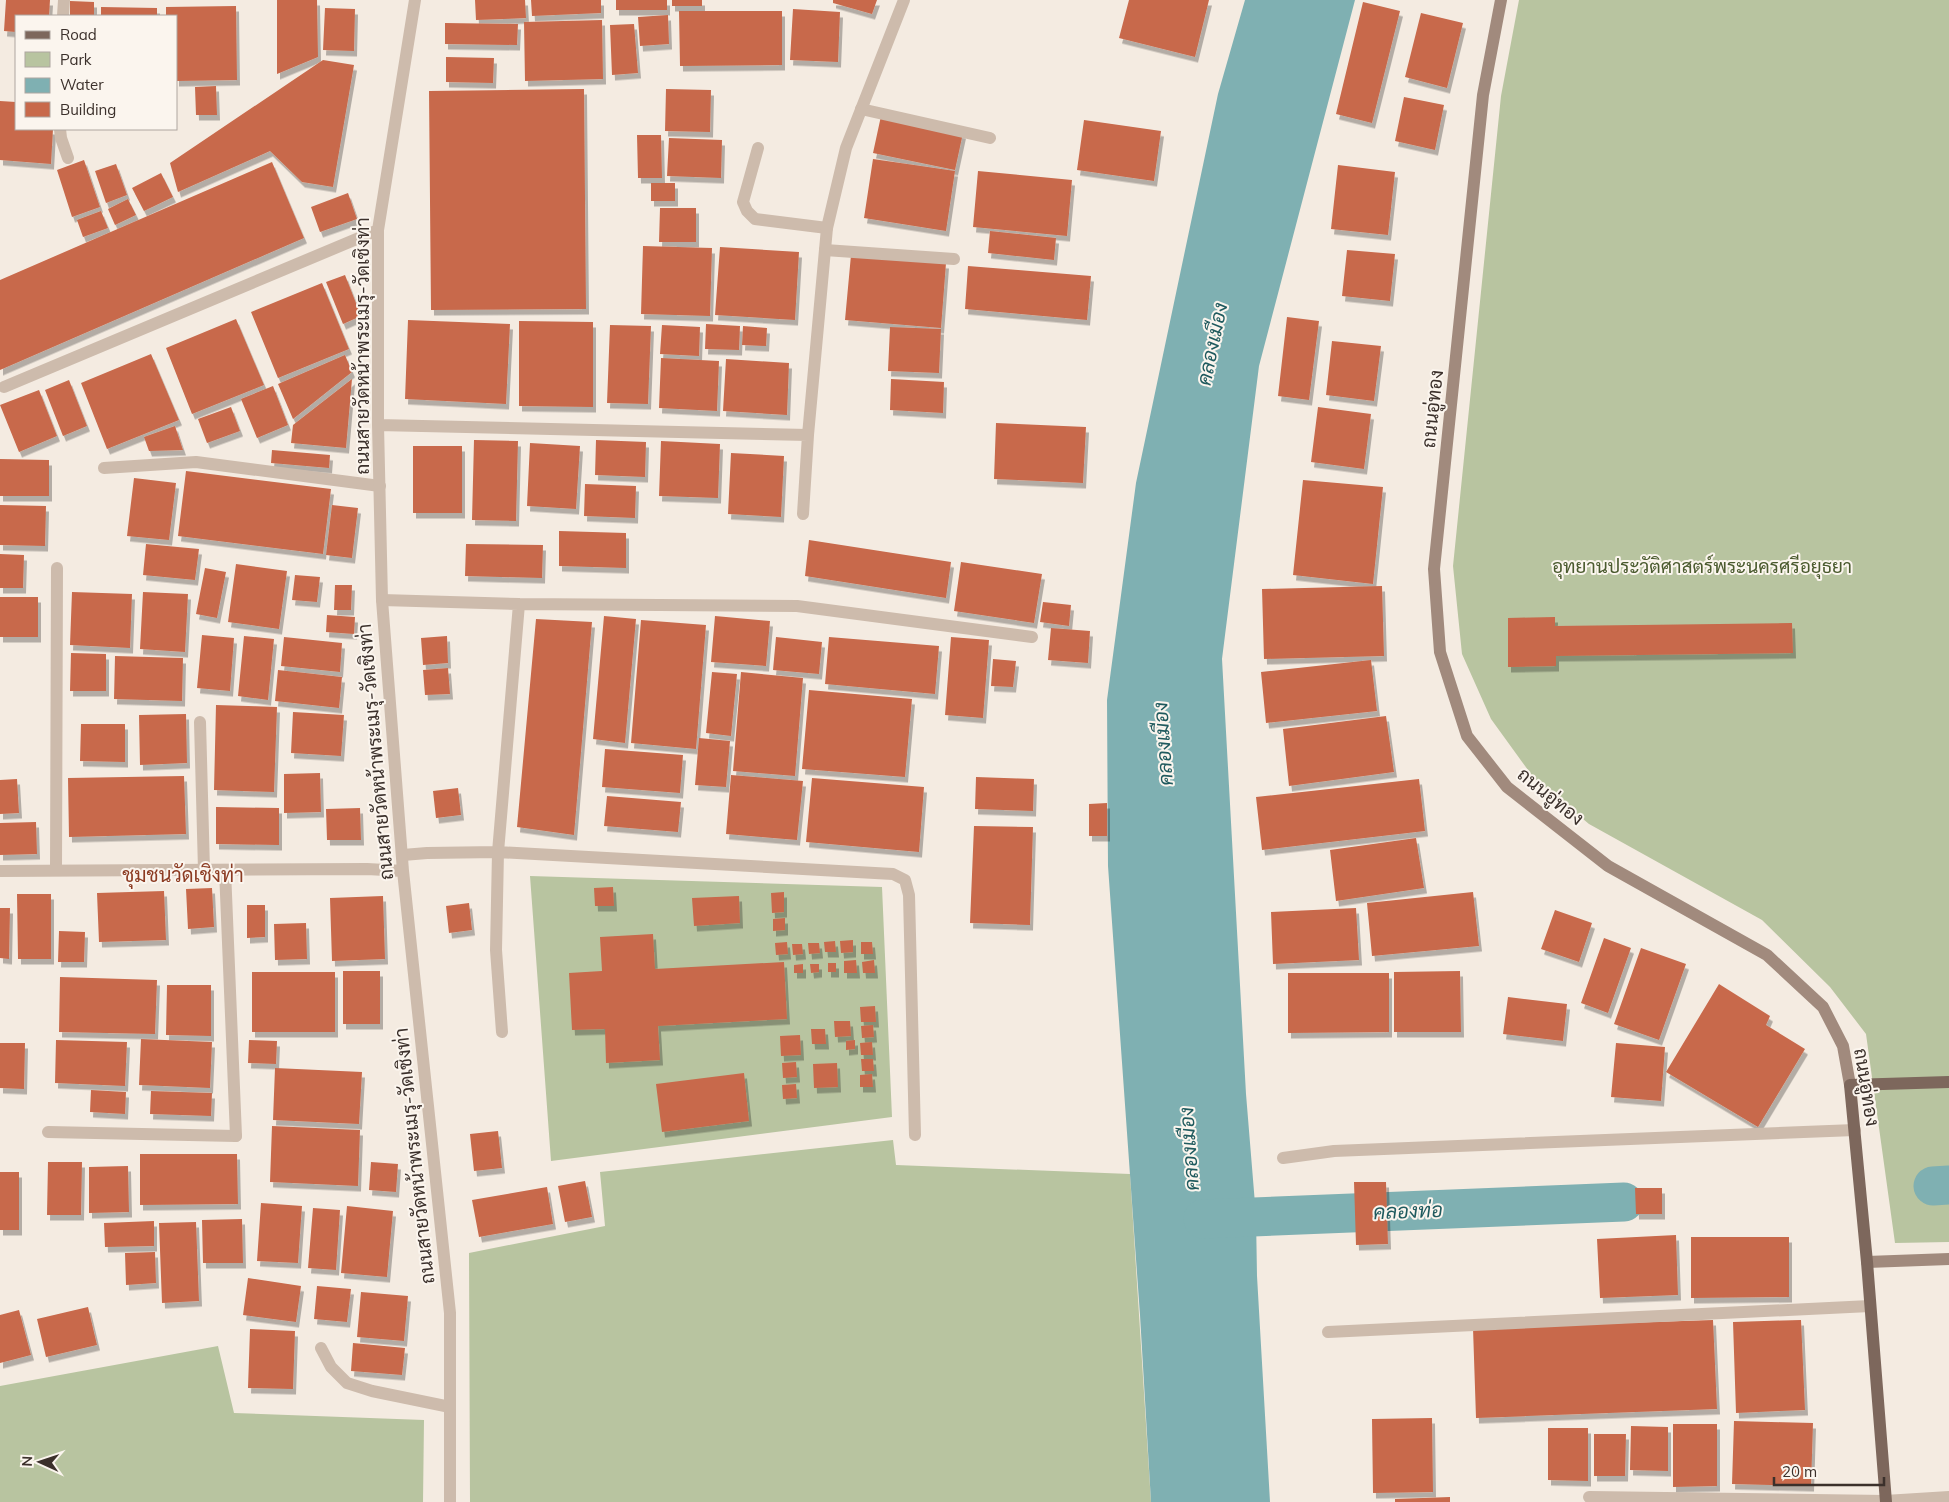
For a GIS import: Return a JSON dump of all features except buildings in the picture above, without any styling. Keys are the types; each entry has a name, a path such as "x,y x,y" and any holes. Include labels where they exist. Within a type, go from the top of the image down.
{"main road":[{"name":"ถนนอู่ทอง","path":"1501,0 1484,94 1434,569 1440,652 1467,736 1507,787 1608,866 1767,955 1823,1007 1843,1046 1850,1085 1867,1262 1886,1501"},
{"path":"1850,1085 1949,1082"},
{"path":"1867,1262 1949,1259"}],"street":[{"path":"63,15 64,0"},
{"name":"ถนนสายวัดหน้าพระเมรุ-วัดเชิงท่า","path":"415,0 378,230 378,425 382,600 403,871 450,1312 450,1502"},
{"path":"803,514 808,435 827,228 846,148 904,0"},
{"path":"861,109 990,138"},
{"path":"60,130 68,158"},
{"path":"758,148 743,202 747,211 755,219 827,228"},
{"path":"4,387 378,230"},
{"path":"825,250 954,259"},
{"path":"378,425 808,435"},
{"path":"104,468 196,462 380,486"},
{"path":"56,870 57,568"},
{"path":"382,600 519,604 797,606 1032,637"},
{"path":"502,1032 496,950 498,852 519,604"},
{"path":"200,722 204,870"},
{"path":"403,855 498,852 894,874 905,880 909,895 915,1135"},
{"path":"0,871 367,869 403,871"},
{"path":"48,1132 236,1136 225,870"},
{"path":"1283,1158 1334,1151 1855,1130"},
{"path":"1328,1332 1870,1306"},
{"path":"321,1348 331,1367 347,1383 372,1391 450,1407"},
{"path":"1588,1497 1886,1501 1949,1497"}],"green space":[{"name":"อุทยานประวัติศาสตร์พระนครศรีอยุธยา","path":"1519,0 1949,0 1949,1242 1895,1243 1866,1034 1830,987 1762,920 1589,824 1533,777 1491,719 1462,654 1453,566 1501,96"},
{"path":"530,876 882,887 892,1117 551,1161"},
{"path":"893,1140 896,1165 1130,1174 1151,1502 470,1502 469,1253 605,1226 600,1172"},
{"path":"218,1346 234,1413 424,1420 423,1502 0,1502 0,1386"}],"water":[{"name":"คลองเมือง","path":"1245,0 1355,0 1259,366 1222,659 1246,1094 1256,1216 1257,1276 1270,1502 1151,1502 1140,1315 1108,866 1107,700 1136,483 1218,94"}],"waterway":[{"name":"คลองท่อ","path":"1933,1186 1949,1185"},
{"name":"คลองท่อ","path":"1203,1219 1624,1202"}],"district":[{"name":"ชุมชนวัดเชิงท่า","path":"183,875"}]}
